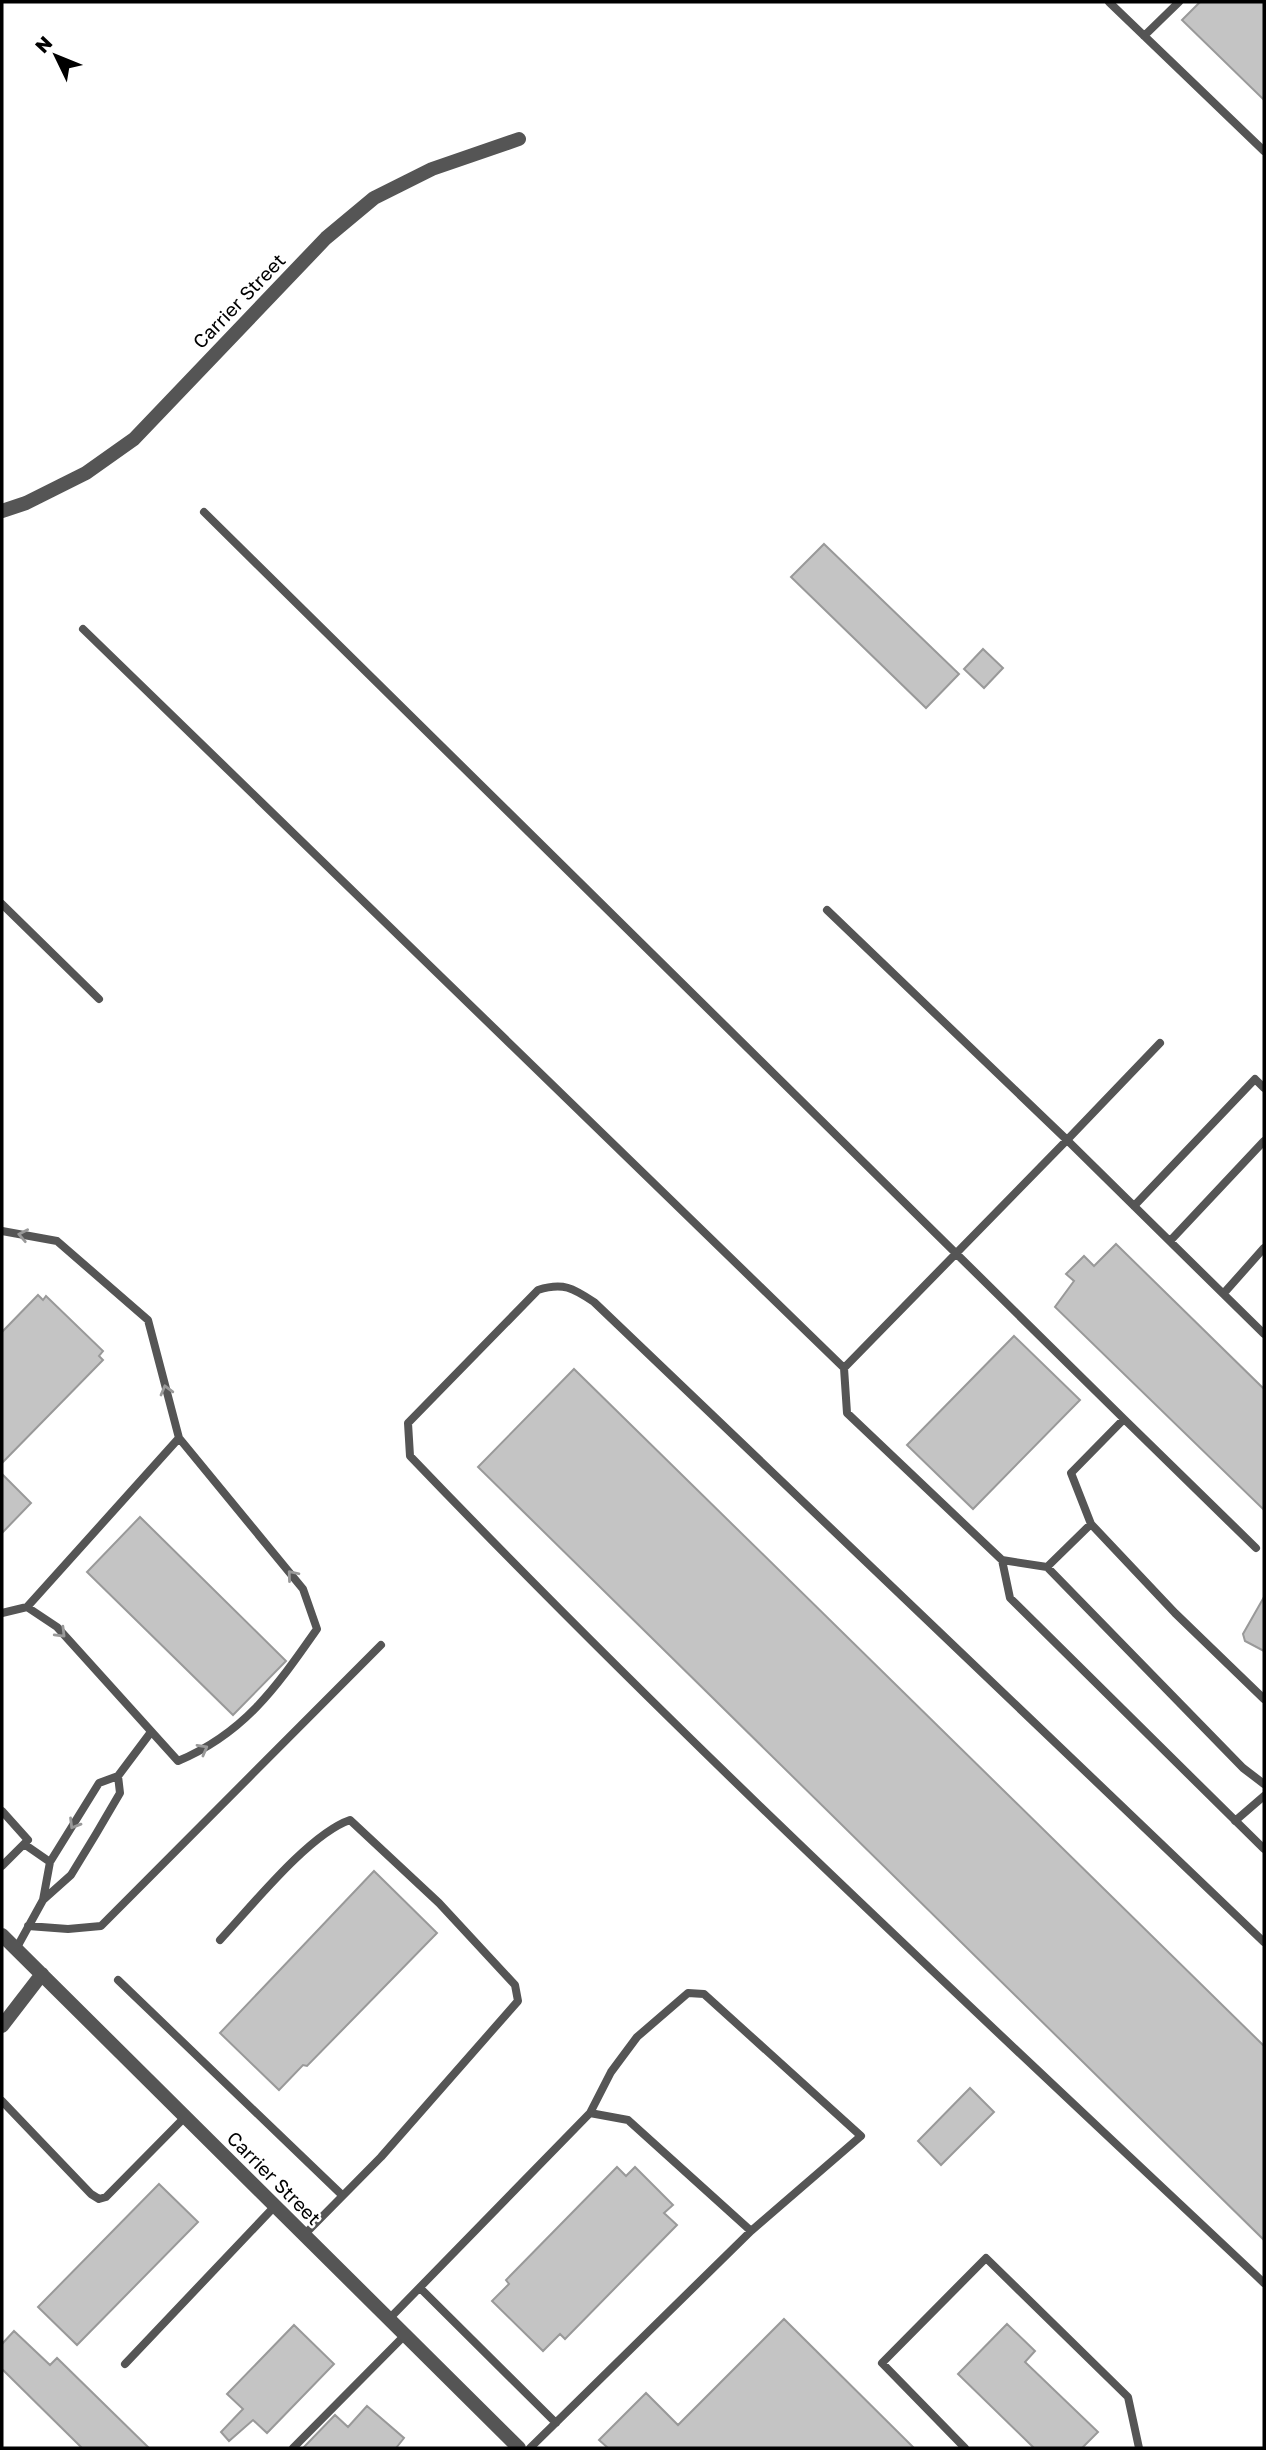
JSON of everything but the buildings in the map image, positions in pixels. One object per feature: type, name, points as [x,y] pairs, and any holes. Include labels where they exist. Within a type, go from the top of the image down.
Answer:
[{"type":"street","name":"Carrier Street","points":[[2,511],[26,503],[86,473],[134,439],[326,238],[374,198],[432,169],[519,139]]},
{"type":"street","name":"Carrier Street","points":[[2,1935],[519,2448]]},
{"type":"street","points":[[2,2026],[41,1974]]},
{"type":"lane","points":[[1109,2],[1264,151]]},
{"type":"lane","points":[[1144,36],[1179,2]]},
{"type":"lane","points":[[204,512],[1256,1548]]},
{"type":"lane","points":[[83,629],[844,1368],[847,1413],[1002,1560],[1010,1598],[1264,1849]]},
{"type":"lane","points":[[2,904],[99,999]]},
{"type":"lane","points":[[827,910],[1264,1334]]},
{"type":"lane","points":[[844,1368],[1160,1043]]},
{"type":"lane","points":[[1134,1206],[1255,1079],[1264,1088]]},
{"type":"lane","points":[[1170,1241],[1264,1142]]},
{"type":"lane","points":[[2,1231],[57,1241],[148,1320],[179,1438],[303,1589],[317,1629],[270,1696],[208,1749],[178,1761],[57,1627],[27,1608]]},
{"type":"lane","points":[[1224,1293],[1264,1248]]},
{"type":"lane","points":[[1264,1941],[594,1302],[577,1290],[555,1284],[538,1290],[408,1423],[410,1456],[554,1606],[762,1812],[1264,2283]]},
{"type":"lane","points":[[1124,1419],[1071,1473],[1091,1524],[1175,1613],[1264,1699]]},
{"type":"lane","points":[[2,1613],[27,1608],[179,1438]]},
{"type":"lane","points":[[1047,1567],[1091,1524]]},
{"type":"lane","points":[[1002,1560],[1047,1567],[1243,1768],[1264,1784]]},
{"type":"lane","points":[[28,1926],[100,1926],[381,1645]]},
{"type":"lane","points":[[43,1900],[50,1862],[99,1783],[118,1776],[150,1732]]},
{"type":"lane","points":[[16,1949],[43,1900],[71,1875],[121,1793],[118,1776]]},
{"type":"lane","points":[[1236,1821],[1264,1796]]},
{"type":"lane","points":[[2,1811],[27,1836],[24,1843],[2,1866]]},
{"type":"lane","points":[[220,1940],[312,1845],[336,1825],[350,1821],[439,1903],[515,1985],[518,2001],[381,2157],[304,2235]]},
{"type":"lane","points":[[24,1843],[36,1855],[50,1862]]},
{"type":"lane","points":[[118,1980],[342,2195]]},
{"type":"lane","points":[[389,2319],[590,2113],[611,2072],[637,2037],[688,1993],[704,1994],[861,2136],[751,2231],[530,2448]]},
{"type":"lane","points":[[2,2101],[91,2194],[99,2199],[106,2197],[185,2117]]},
{"type":"lane","points":[[590,2113],[628,2120],[751,2231]]},
{"type":"lane","points":[[125,2364],[275,2206]]},
{"type":"lane","points":[[965,2448],[882,2363],[986,2258],[1128,2397],[1139,2448]]},
{"type":"lane","points":[[420,2288],[556,2423]]},
{"type":"lane","points":[[293,2448],[404,2334]]}]
